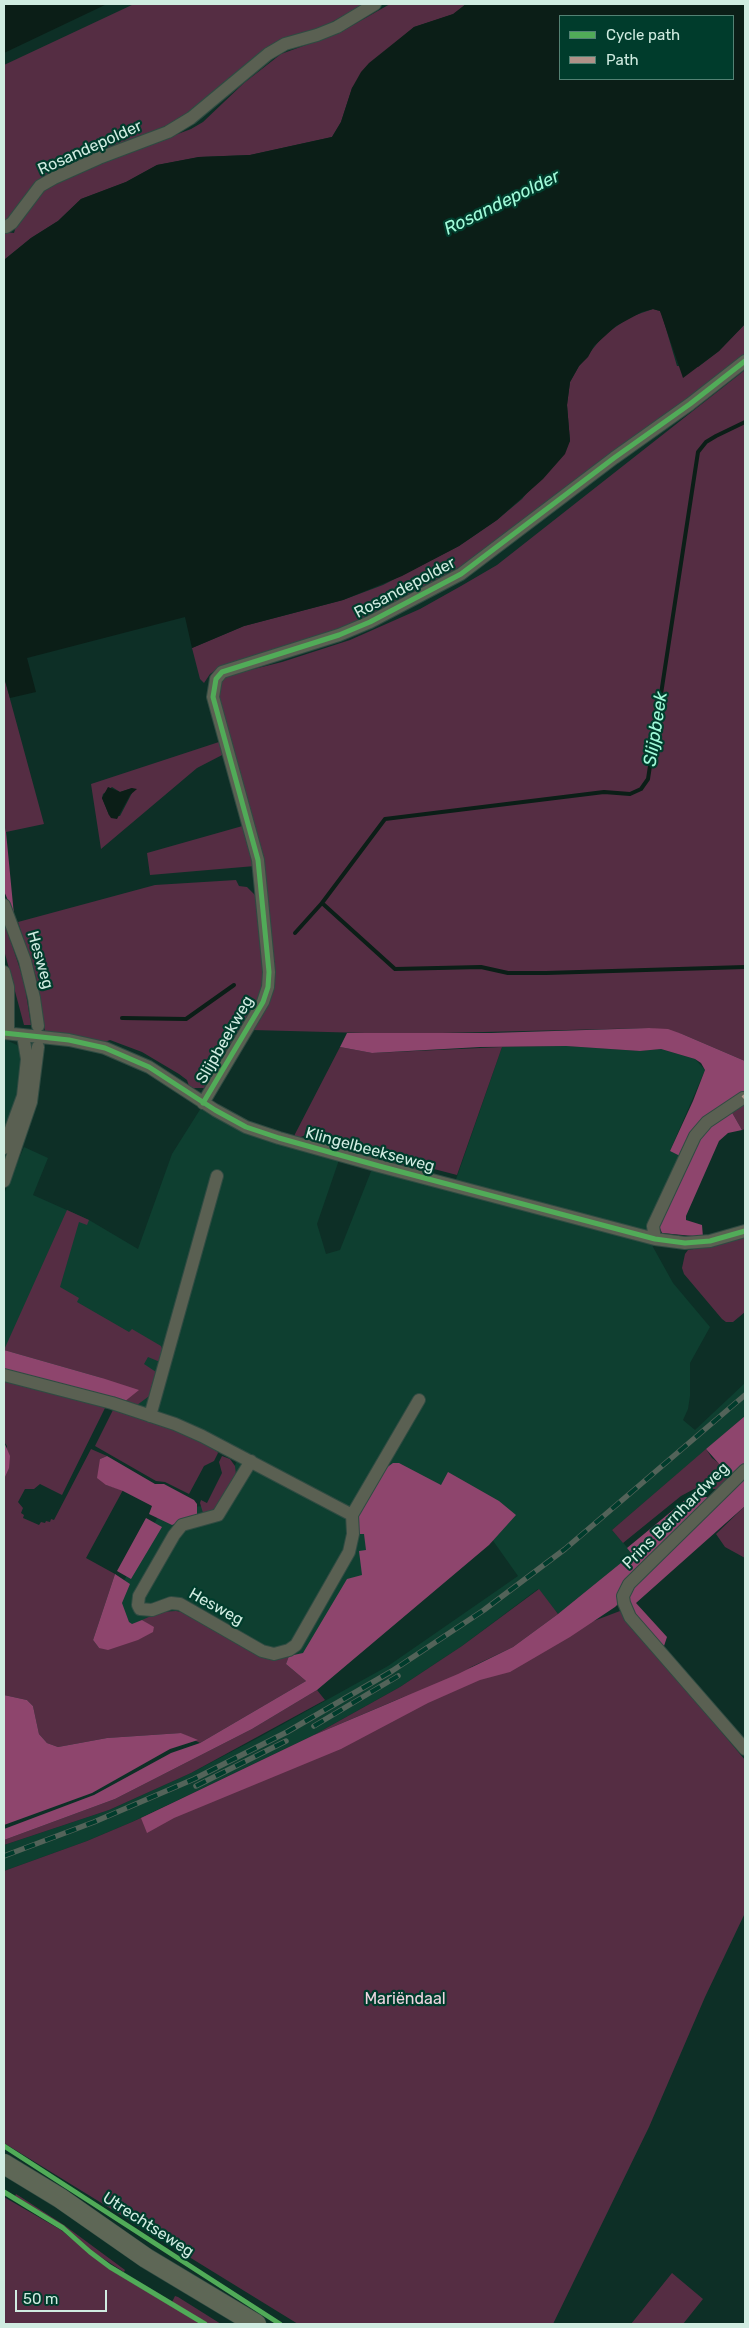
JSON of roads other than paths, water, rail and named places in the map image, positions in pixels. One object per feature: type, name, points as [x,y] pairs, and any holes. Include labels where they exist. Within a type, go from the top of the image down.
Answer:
[{"type":"main road","name":"Utrechtseweg","points":[[5,2172],[241,2324]]},
{"type":"main road","name":"Utrechtseweg","points":[[5,2172],[60,2198],[146,2258],[256,2324]]},
{"type":"street","name":"Rosandepolder","points":[[6,227],[12,223],[32,194],[47,182],[99,158],[168,132],[191,118],[268,54],[285,44],[337,27],[375,4]]},
{"type":"street","name":"Rosandepolder","points":[[259,870],[258,860],[213,697],[213,686],[222,672],[338,635],[388,613],[461,574],[614,458],[684,409],[745,361]]},
{"type":"street","name":"Slijpbeekweg","points":[[203,1103],[263,1002],[268,987],[269,972],[259,870]]},
{"type":"street","name":"Hesweg","points":[[4,905],[25,961],[34,998],[38,1026]]},
{"type":"street","points":[[4,972],[8,987],[6,1033]]},
{"type":"street","name":"Klingelbeekseweg","points":[[6,1033],[89,1044],[122,1054],[165,1076],[203,1103],[246,1126],[279,1138],[655,1239],[685,1243],[710,1241],[745,1231]]},
{"type":"street","points":[[4,1148],[17,1116],[25,1083],[27,1059],[23,1035]]},
{"type":"street","points":[[4,1181],[32,1102],[38,1047]]},
{"type":"street","points":[[655,1239],[653,1226],[695,1136],[706,1122],[743,1098]]},
{"type":"street","points":[[150,1416],[217,1176]]},
{"type":"street","points":[[4,1376],[112,1403],[202,1436],[352,1515],[419,1400]]},
{"type":"street","name":"Hesweg","points":[[251,1461],[218,1515],[182,1525],[174,1535],[139,1596],[138,1603],[140,1609],[152,1610],[171,1603],[180,1604],[262,1651],[274,1654],[289,1650],[296,1645],[349,1552],[354,1534],[352,1515]]},
{"type":"street","name":"Prins Bernhardweg","points":[[745,1470],[629,1584],[623,1596],[630,1617],[745,1749]]},
{"type":"water","points":[[4,4],[107,4],[4,53]]},
{"type":"water","name":"Rosandepolder","points":[[466,4],[745,4],[745,324],[719,351],[683,378],[660,311],[653,309],[642,312],[616,326],[594,346],[570,382],[567,405],[570,441],[565,454],[543,479],[497,520],[459,546],[402,576],[343,600],[244,626],[192,648],[185,617],[27,658],[36,692],[10,698],[4,677],[4,260],[31,238],[58,221],[81,199],[126,182],[157,165],[199,157],[250,155],[332,137],[341,122],[352,88],[361,72],[369,63],[414,27],[453,14]]},
{"type":"water","points":[[108,787],[120,792],[132,788],[137,789],[130,795],[117,819],[111,818],[102,798]]},
{"type":"waterway","name":"Slijpbeek","points":[[322,903],[385,819],[604,792],[630,794],[641,789],[648,779],[698,452],[706,442],[745,422]]},
{"type":"waterway","name":"Slijpbeek","points":[[295,933],[322,903],[395,969],[481,967],[508,973],[546,973],[745,967]]},
{"type":"waterway","name":"Slijpbeek","points":[[122,1018],[186,1019],[234,985]]},
{"type":"railway","points":[[4,1856],[94,1822],[194,1779],[287,1732],[392,1671],[484,1610],[565,1549],[745,1395]]},
{"type":"railway","points":[[314,1726],[398,1676]]},
{"type":"railway","points":[[196,1786],[286,1741]]},
{"type":"park label","name":"Mariëndaal","points":[[405,1999]]}]
